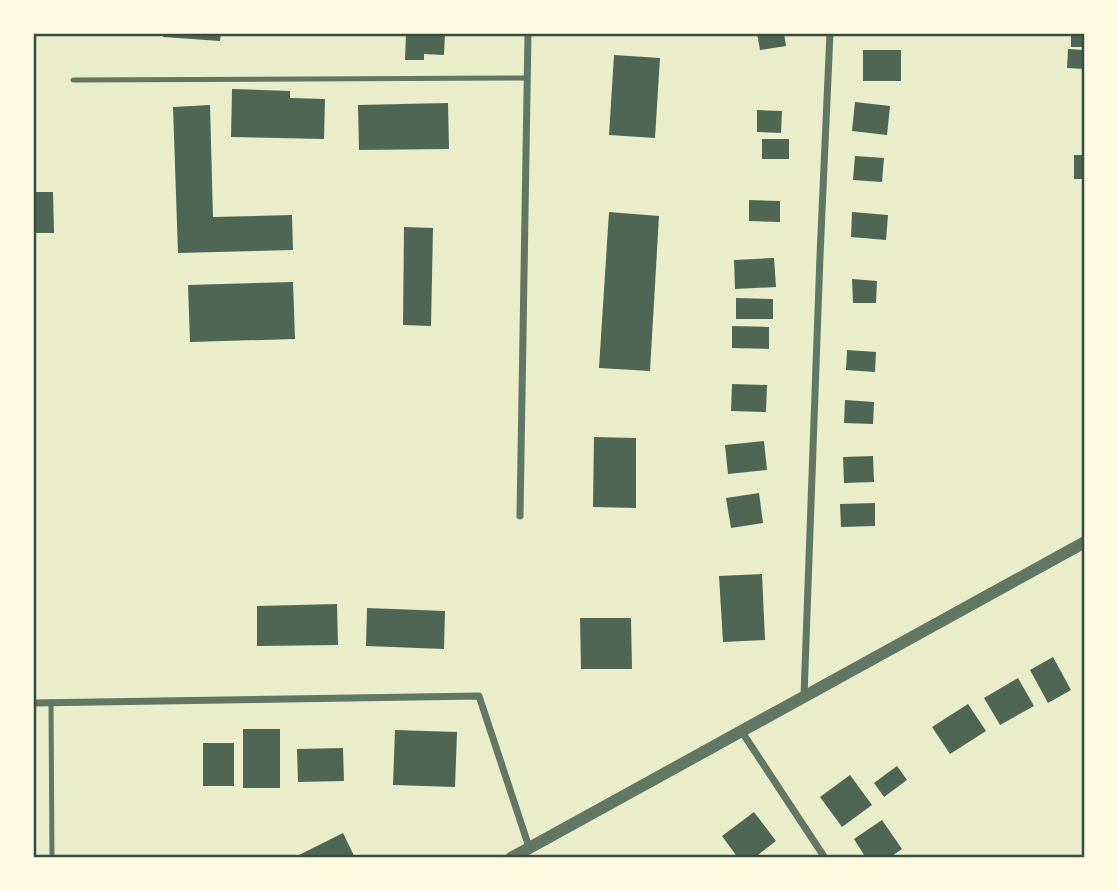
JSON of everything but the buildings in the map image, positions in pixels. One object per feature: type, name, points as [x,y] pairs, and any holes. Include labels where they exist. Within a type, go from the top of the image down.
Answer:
[{"type":"street","points":[[520,516],[527,33]]},
{"type":"street","points":[[804,696],[830,33]]},
{"type":"street","points":[[511,858],[1085,542]]},
{"type":"street","points":[[33,703],[479,696],[529,847]]},
{"type":"street","points":[[742,732],[825,858]]},
{"type":"lane","points":[[74,80],[526,78]]},
{"type":"lane","points":[[51,702],[52,858]]}]
